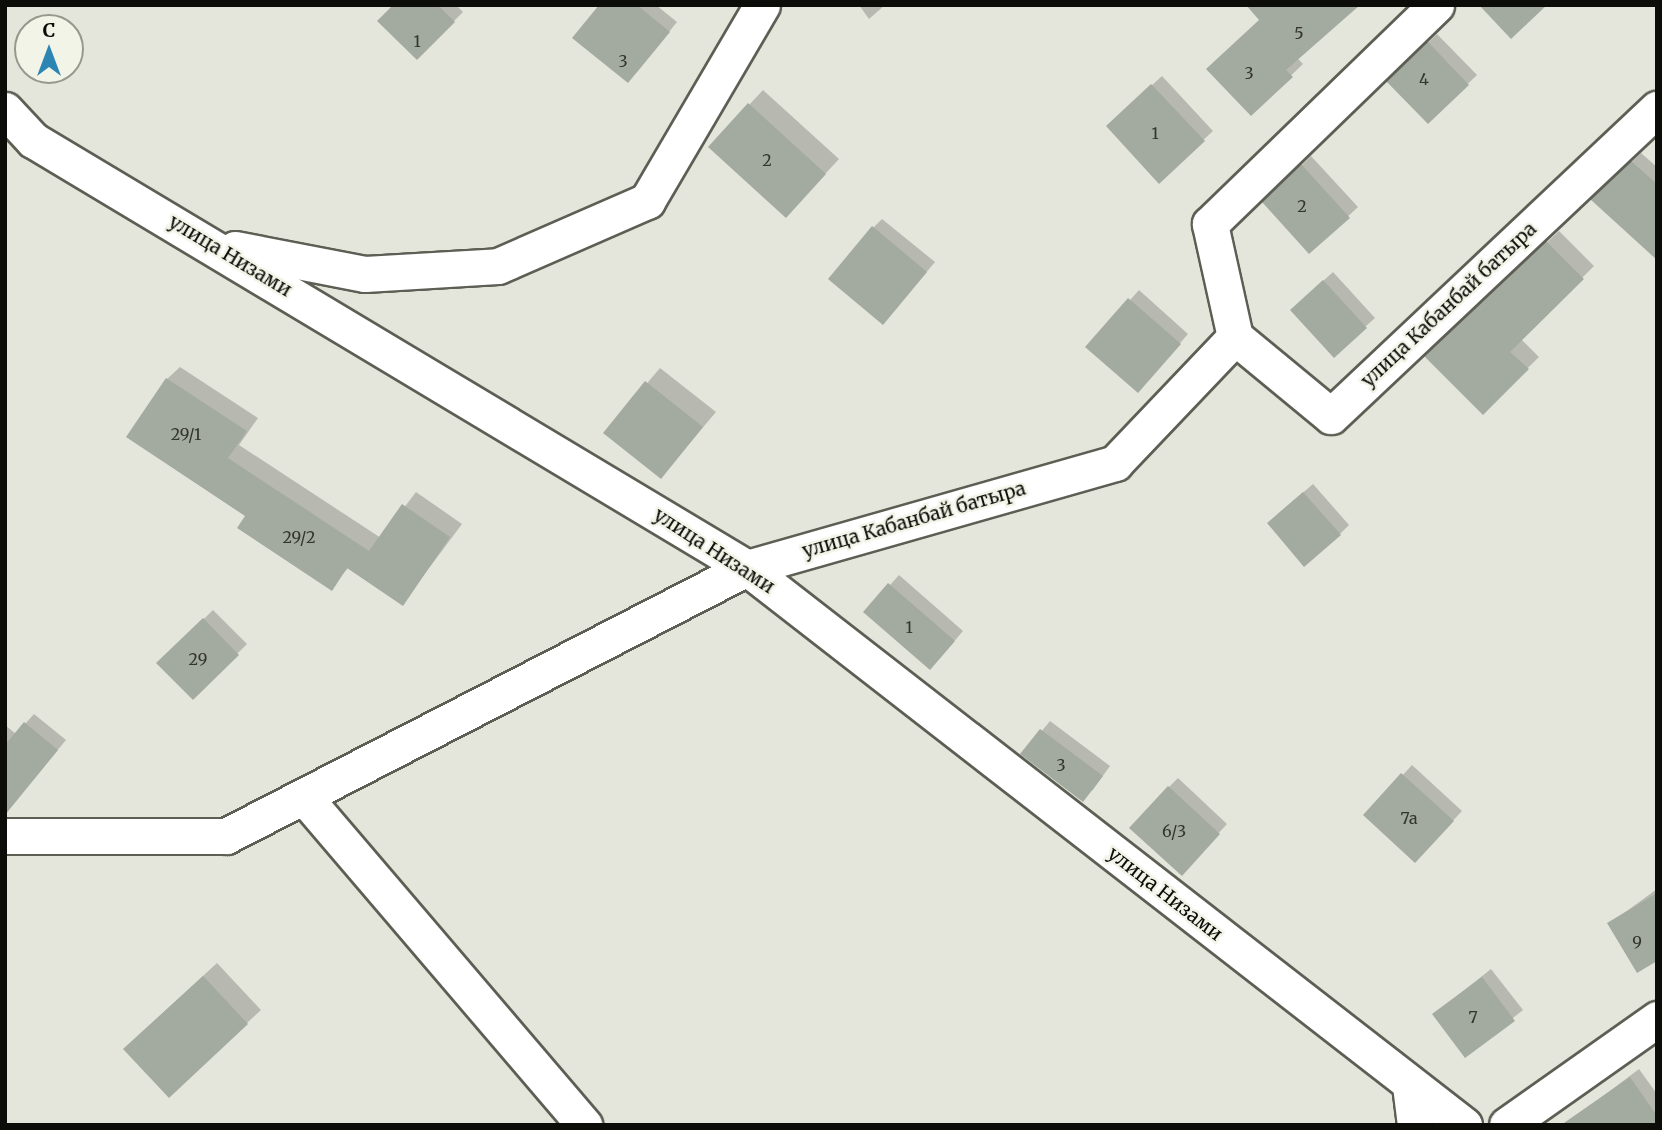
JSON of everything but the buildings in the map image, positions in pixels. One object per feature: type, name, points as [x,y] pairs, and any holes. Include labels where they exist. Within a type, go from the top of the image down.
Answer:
[{"type":"street","points":[[214,245],[365,274],[498,266],[647,201],[762,5]]},
{"type":"street","points":[[1235,337],[1210,224],[1436,5]]},
{"type":"street","name":"улица Кабанбай батыра","points":[[5,836],[226,836],[305,798],[747,568],[1115,463],[1235,337],[1331,416],[1657,109]]},
{"type":"street","name":"улица Низами","points":[[5,110],[33,140],[214,245],[747,568],[1464,1125]]},
{"type":"street","points":[[305,798],[584,1125]]},
{"type":"street","points":[[1507,1125],[1657,1019]]},
{"type":"street","points":[[1410,1085],[1415,1125]]}]
